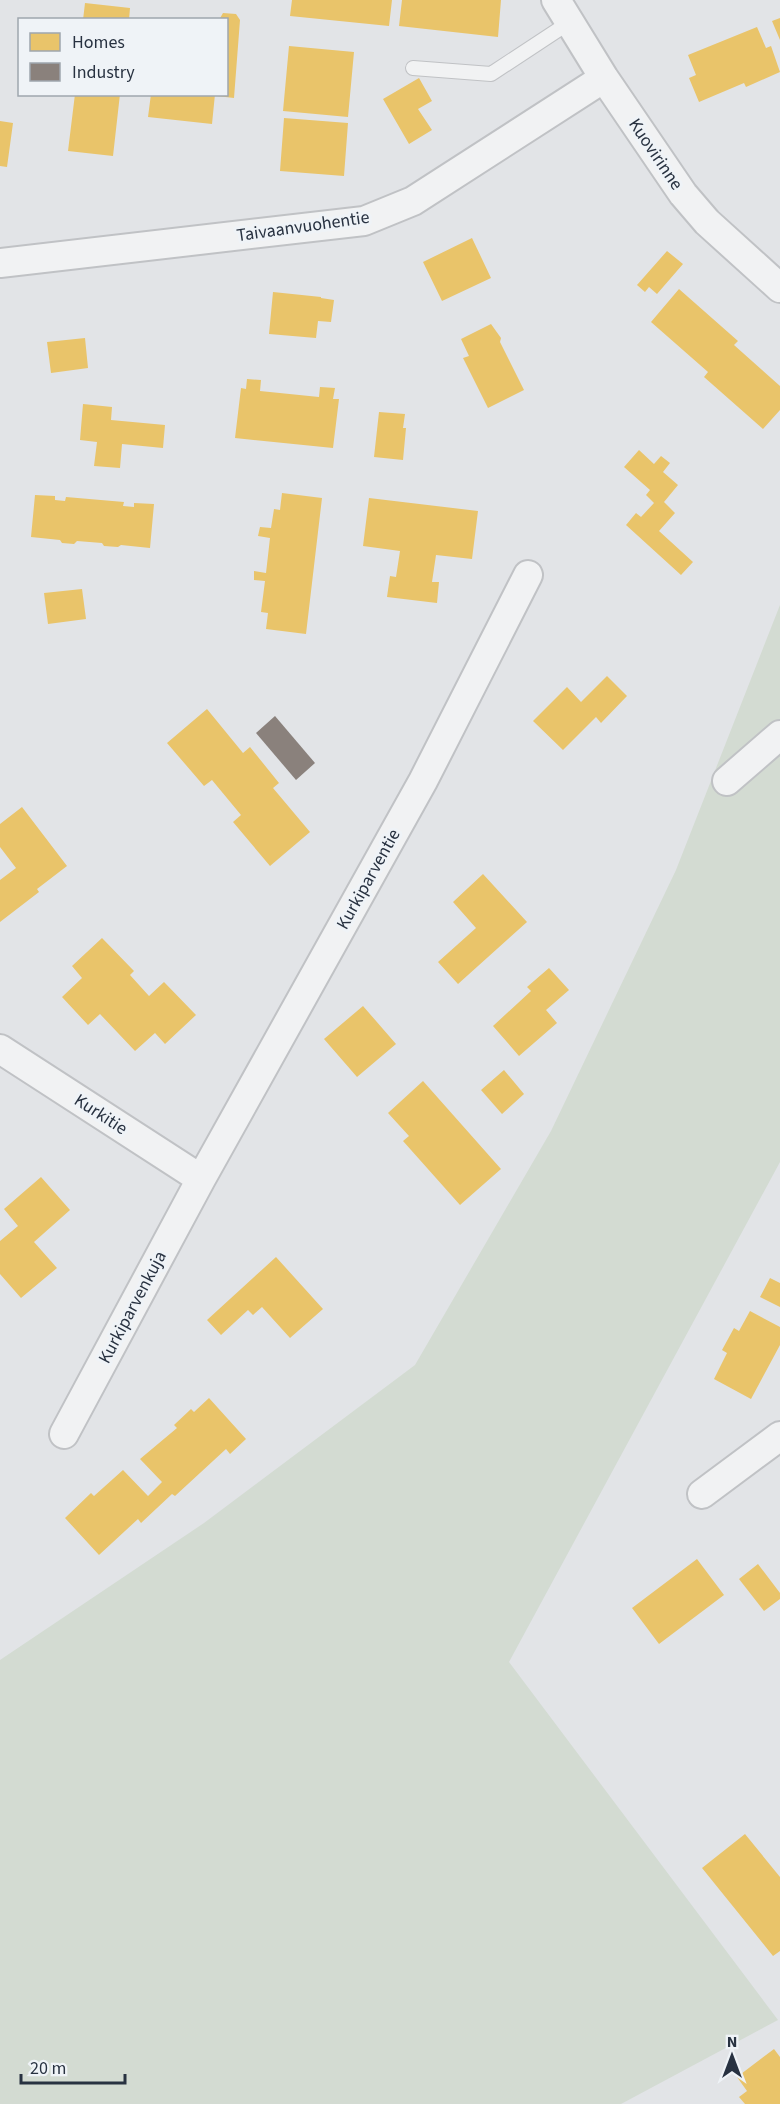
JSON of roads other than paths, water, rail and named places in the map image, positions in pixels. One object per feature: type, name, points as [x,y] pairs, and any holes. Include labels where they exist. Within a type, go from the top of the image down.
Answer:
[{"type":"street","name":"Kuovirinne","points":[[563,11],[604,78],[683,194],[707,222],[780,288]]},
{"type":"street","name":"Taivaanvuohentie","points":[[0,263],[364,221],[413,201],[604,78]]},
{"type":"street","name":"Kurkiparventie","points":[[201,1179],[423,781],[528,575]]},
{"type":"street","points":[[727,781],[780,735]]},
{"type":"street","name":"Kurkitie","points":[[0,1049],[201,1179]]},
{"type":"street","name":"Kurkiparvenkuja","points":[[63,1434],[201,1179]]},
{"type":"street","points":[[702,1494],[780,1436]]},
{"type":"lane","points":[[413,68],[491,74],[563,11]]}]
